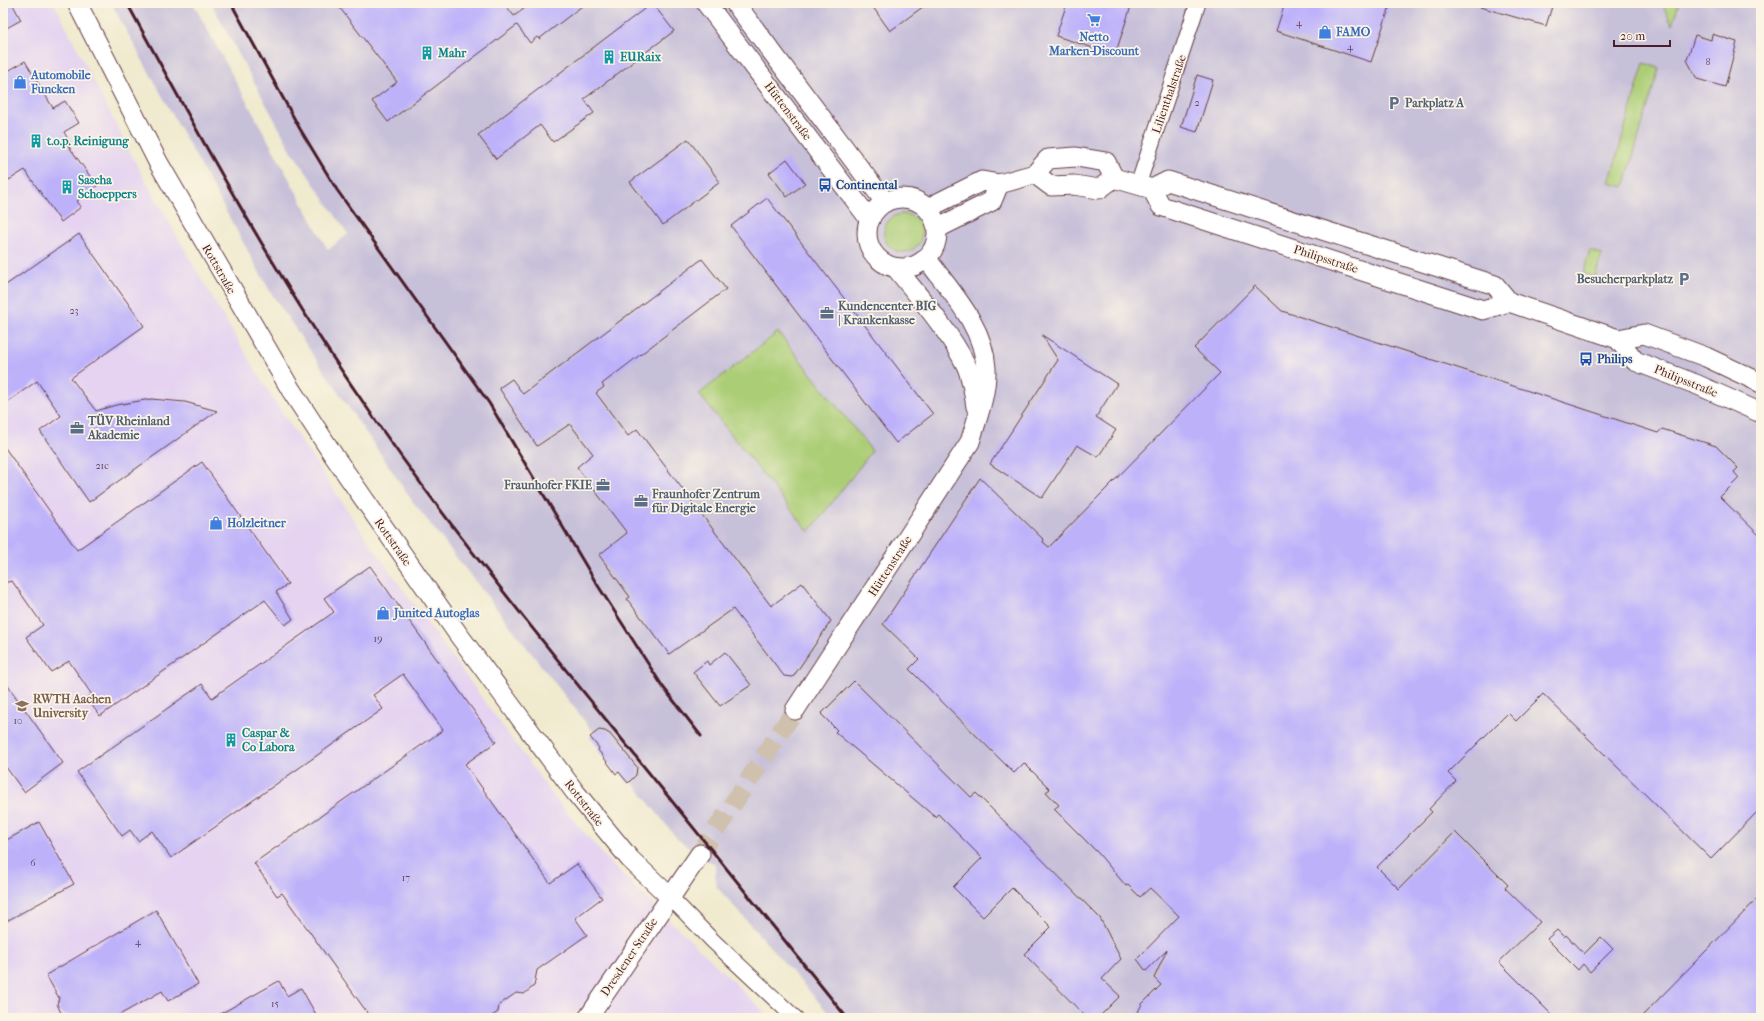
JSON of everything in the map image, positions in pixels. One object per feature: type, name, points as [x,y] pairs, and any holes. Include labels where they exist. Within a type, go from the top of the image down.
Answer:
[{"type":"street","name":"Rottstraße","points":[[77,3],[158,162],[287,384],[334,456],[454,628],[575,792],[630,859],[713,941],[795,1018]]},
{"type":"street","name":"Hüttenstraße","points":[[706,3],[870,220]]},
{"type":"street","name":"Hüttenstraße","points":[[735,3],[886,202]]},
{"type":"street","name":"Lilienthalstraße","points":[[1145,187],[1198,3]]},
{"type":"street","points":[[928,208],[982,181],[999,184],[1035,174],[1048,160],[1076,157],[1106,162],[1114,178],[1145,187],[1168,181],[1495,285],[1509,302],[1618,339],[1644,334],[1706,357],[1761,383]]},
{"type":"street","points":[[1035,174],[1051,186],[1074,185],[1099,189],[1114,178]]},
{"type":"street","points":[[938,228],[992,200],[999,184]]},
{"type":"street","name":"Philipsstraße","points":[[1145,187],[1161,206],[1483,310],[1509,302]]},
{"type":"street","points":[[896,198],[908,198],[919,201],[928,208],[934,217],[938,228],[934,250],[927,259],[918,265],[907,268],[896,268],[885,264],[876,256],[870,246],[867,237],[870,220],[879,206],[886,202],[896,198]]},
{"type":"street","name":"Hüttenstraße","points":[[796,710],[970,442],[977,419],[984,394],[986,368],[982,345],[959,303],[927,259]]},
{"type":"street","name":"Hüttenstraße","points":[[896,268],[954,344],[966,366],[974,388],[977,419]]},
{"type":"street","name":"Philipsstraße","points":[[1618,339],[1635,361],[1698,385],[1761,413]]},
{"type":"street","points":[[670,897],[700,854]]},
{"type":"street","name":"Dresdener Straße","points":[[588,1018],[670,897]]},
{"type":"shaded area","points":[[3,3],[54,3],[136,164],[217,306],[273,399],[370,544],[557,801],[614,867],[771,1018],[3,1018]]},
{"type":"shaded area","points":[[111,3],[193,3],[328,250],[348,234],[291,150],[211,3],[1761,3],[1761,1018],[833,1018],[716,886],[715,865],[678,840],[413,502],[271,293]]},
{"type":"green space","points":[[1662,3],[1679,3],[1672,25]]},
{"type":"green space","points":[[1644,63],[1659,68],[1624,187],[1609,183]]},
{"type":"green space","points":[[899,214],[907,214],[919,223],[922,233],[919,243],[913,249],[907,252],[899,252],[887,243],[884,237],[884,229],[893,217]]},
{"type":"green space","points":[[1590,250],[1602,254],[1595,277],[1583,273]]},
{"type":"green space","points":[[778,332],[872,451],[809,532],[699,394]]},
{"type":"building","points":[[3,3],[12,3],[21,20],[3,30]]},
{"type":"building","name":"Mahr","points":[[336,3],[504,3],[514,16],[532,3],[586,3],[539,39],[537,37],[530,43],[517,25],[388,122],[372,101],[397,82]]},
{"type":"building","name":"EURaix","points":[[652,3],[674,31],[584,99],[594,113],[553,142],[540,125],[496,159],[478,135]]},
{"type":"building","points":[[870,3],[928,3],[890,31]]},
{"type":"building","name":"Netto Marken-Discount","points":[[1067,3],[1132,3],[1115,55],[1056,36]]},
{"type":"building","points":[[1285,3],[1391,3],[1371,62],[1276,31]]},
{"type":"building","points":[[1481,3],[1553,3],[1546,26],[1480,7]]},
{"type":"building","points":[[1712,34],[1737,42],[1725,87],[1697,79],[1687,60],[1695,35],[1711,40]]},
{"type":"building","points":[[25,61],[53,108],[65,101],[79,123],[64,132],[70,143],[67,144],[97,186],[77,201],[81,207],[61,222],[25,170],[9,180],[3,171],[3,74]]},
{"type":"building","points":[[1197,75],[1213,80],[1197,132],[1181,127]]},
{"type":"building","points":[[688,139],[720,182],[663,225],[630,182]]},
{"type":"building","points":[[787,159],[805,183],[787,197],[769,173]]},
{"type":"building","name":"Kundencenter BIG | Krankenkasse","points":[[767,198],[933,414],[896,443],[731,226]]},
{"type":"building","points":[[79,234],[144,326],[71,378],[96,411],[116,405],[151,399],[185,402],[217,411],[89,502],[40,431],[61,416],[37,381],[3,405],[3,287]]},
{"type":"building","points":[[702,259],[726,289],[602,384],[604,387],[596,393],[628,436],[637,429],[771,606],[802,583],[831,621],[793,677],[784,676],[733,609],[669,654],[627,599],[630,597],[599,555],[627,533],[577,467],[593,454],[570,424],[537,446],[499,388],[512,379],[523,394]]},
{"type":"building","points":[[1255,286],[1282,311],[1658,433],[1662,429],[1716,446],[1738,468],[1734,472],[1739,478],[1720,497],[1761,537],[1761,808],[1711,859],[1543,694],[1516,721],[1508,713],[1448,773],[1456,781],[1429,809],[1432,812],[1377,867],[1399,889],[1455,832],[1508,885],[1505,888],[1540,922],[1499,962],[1555,1018],[1135,1018],[1142,1004],[1161,985],[1154,978],[1167,950],[1146,971],[1137,959],[1179,916],[1150,888],[1140,897],[1128,885],[1126,886],[1098,853],[1054,809],[1059,805],[1046,792],[1050,789],[1024,763],[1014,773],[909,669],[919,659],[883,624],[980,478],[1044,540],[1043,542],[1049,547],[1220,373],[1194,348]]},
{"type":"building","points":[[1042,335],[1117,384],[1096,417],[1116,430],[1098,457],[1077,445],[1042,498],[990,464],[1058,360]]},
{"type":"building","points":[[3,445],[77,550],[202,462],[288,584],[276,592],[293,619],[285,625],[265,600],[100,716],[87,699],[92,695],[69,661],[51,672],[26,637],[43,625],[12,581],[3,583]]},
{"type":"building","points":[[370,566],[496,742],[465,764],[550,883],[577,864],[602,898],[575,918],[587,935],[537,970],[534,986],[524,994],[516,993],[499,1005],[498,1012],[489,1018],[371,1018],[282,893],[277,896],[254,863],[443,730],[403,674],[373,695],[383,709],[171,858],[152,831],[138,841],[130,830],[122,836],[77,772],[202,684],[212,698],[334,612],[324,598]]},
{"type":"building","points":[[725,652],[751,685],[720,706],[693,672],[707,661],[709,665]]},
{"type":"building","points":[[3,679],[63,763],[24,792],[3,763]]},
{"type":"building","points":[[854,681],[971,797],[976,793],[1100,918],[1121,959],[1102,979],[1120,996],[1098,1018],[1087,1018],[1024,954],[1051,927],[1012,888],[983,917],[953,887],[982,858],[938,814],[935,817],[835,732],[837,730],[821,714]]},
{"type":"building","points":[[599,730],[610,734],[637,767],[636,775],[628,783],[619,772],[616,774],[590,737]]},
{"type":"building","points":[[39,822],[74,884],[3,923],[3,842]]},
{"type":"building","points":[[1761,895],[1761,1018],[1640,1018]]},
{"type":"building","points":[[156,910],[198,984],[168,1001],[162,991],[114,1018],[70,1018],[68,1015],[61,1013],[57,1004],[59,998],[46,975]]},
{"type":"building","points":[[1557,930],[1564,937],[1566,935],[1584,954],[1601,937],[1613,949],[1590,972],[1583,964],[1578,970],[1547,939]]},
{"type":"building","points":[[279,981],[287,996],[301,988],[318,1018],[213,1018]]},
{"type":"tunnel","points":[[700,854],[795,710]]},
{"type":"railway","points":[[127,3],[211,156],[269,256],[299,305],[391,443],[510,600],[847,1018]]},
{"type":"railway","points":[[231,3],[300,129],[337,190],[489,403],[595,581],[663,687],[701,736]]},
{"type":"place","name":"Netto Marken-Discount","points":[[1094,20]]},
{"type":"place","name":"FAMO","points":[[1325,32]]},
{"type":"place","name":"Mahr","points":[[427,53]]},
{"type":"place","name":"EURaix","points":[[609,57]]},
{"type":"place","name":"Automobile Funcken","points":[[20,82]]},
{"type":"place","name":"Parkplatz A","points":[[1394,103]]},
{"type":"place","name":"t.o.p. Reinigung","points":[[36,141]]},
{"type":"place","name":"Continental","points":[[825,185]]},
{"type":"place","name":"Sascha Schoeppers","points":[[67,187]]},
{"type":"place","name":"Besucherparkplatz","points":[[1684,279]]},
{"type":"place","name":"Kundencenter BIG | Krankenkasse","points":[[827,313]]},
{"type":"place","name":"Philips","points":[[1586,359]]},
{"type":"place","name":"TÜV Rheinland Akademie","points":[[77,428]]},
{"type":"place","name":"Fraunhofer FKIE","points":[[603,485]]},
{"type":"place","name":"Fraunhofer Zentrum für Digitale Energie","points":[[641,501]]},
{"type":"place","name":"Holzleitner","points":[[216,523]]},
{"type":"place","name":"Junited Autoglas","points":[[383,613]]},
{"type":"place","name":"RWTH Aachen University","points":[[22,706]]},
{"type":"place","name":"Caspar & Co Labora","points":[[231,740]]}]
